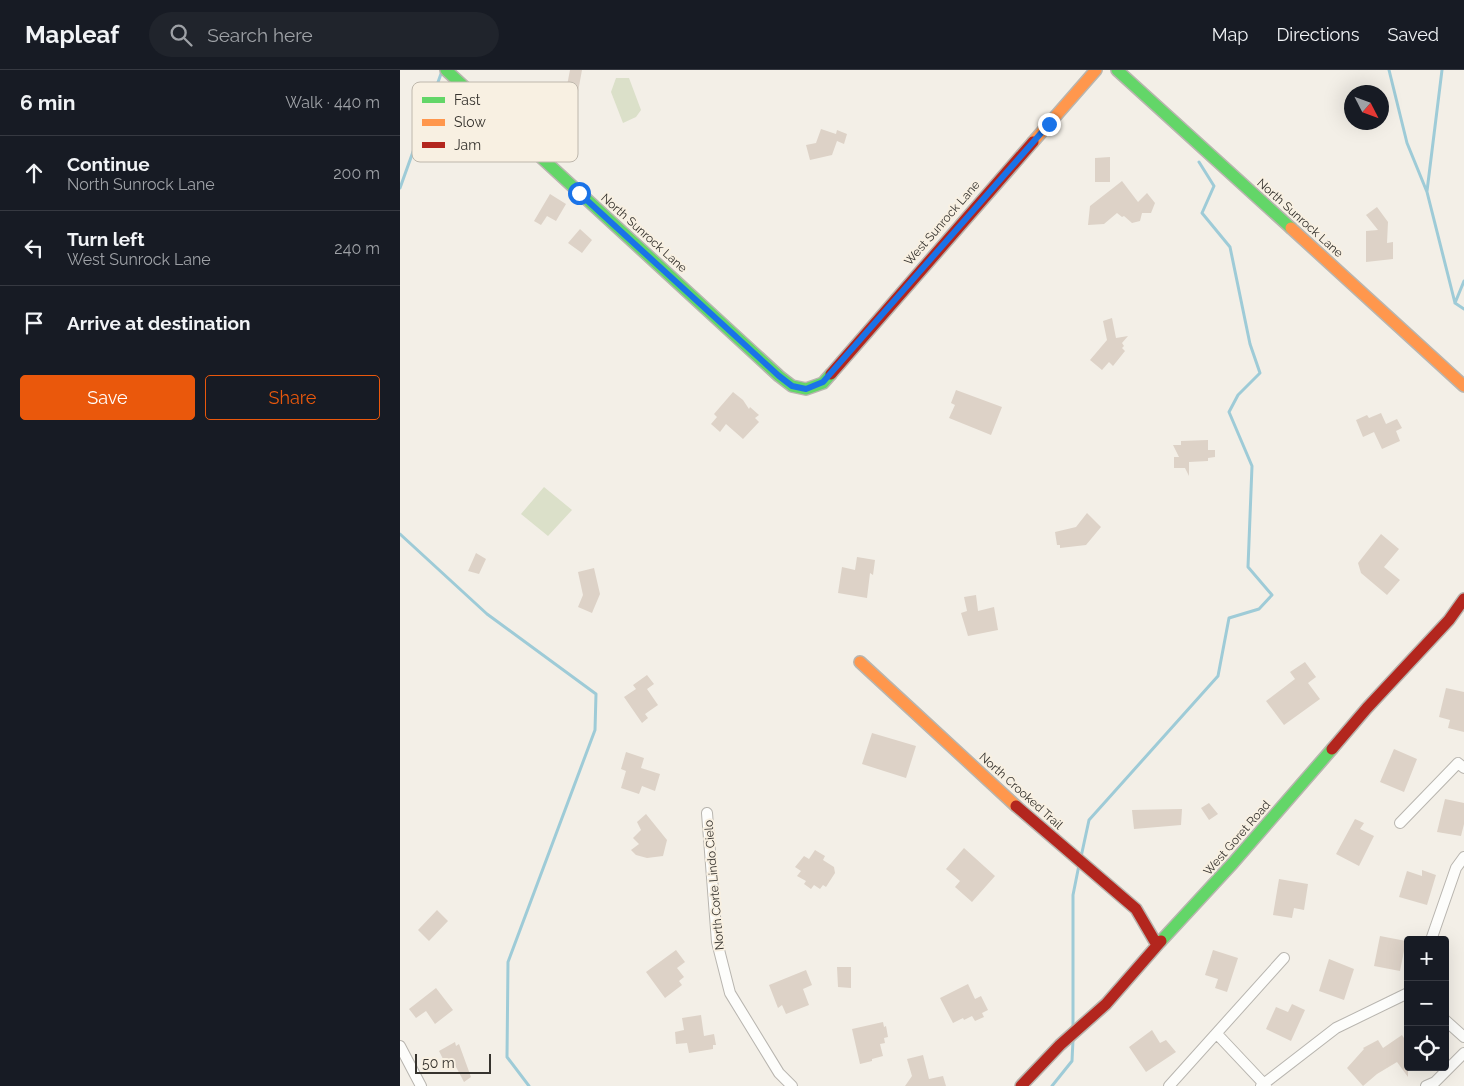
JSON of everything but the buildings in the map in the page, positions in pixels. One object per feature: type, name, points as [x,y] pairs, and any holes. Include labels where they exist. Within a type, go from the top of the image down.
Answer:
[{"type":"street","name":"North Sunrock Lane","points":[[446,70],[459,82]]},
{"type":"street","name":"West Sunrock Lane","points":[[806,389],[823,382],[839,365],[1096,70]]},
{"type":"street","name":"North Sunrock Lane","points":[[1117,70],[1464,386]]},
{"type":"street","name":"North Sunrock Lane","points":[[546,162],[779,376],[792,386],[806,389]]},
{"type":"street","name":"West Goret Road","points":[[1021,1086],[1060,1045],[1106,1004],[1157,945],[1233,864],[1367,708],[1449,620],[1464,599]]},
{"type":"street","name":"North Crooked Trail","points":[[860,662],[1004,796],[1136,909],[1157,945]]},
{"type":"street","points":[[1400,823],[1462,762]]},
{"type":"street","name":"North Corte Lindo Cielo","points":[[707,813],[717,942],[730,993],[779,1073],[792,1086]]},
{"type":"street","points":[[1432,936],[1456,868],[1464,857]]},
{"type":"street","points":[[1170,1086],[1284,958]]},
{"type":"street","points":[[1218,1034],[1264,1085],[1336,1028],[1404,995]]},
{"type":"street","points":[[1449,1024],[1464,1037]]},
{"type":"street","points":[[400,1046],[421,1086]]},
{"type":"street","points":[[1426,1086],[1435,1082],[1464,1053]]},
{"type":"green space","points":[[616,78],[629,78],[641,110],[636,117],[623,123],[611,92]]},
{"type":"green space","points":[[544,487],[572,510],[548,536],[521,514]]},
{"type":"waterway","points":[[1389,70],[1407,143],[1427,192],[1455,303],[1464,309]]},
{"type":"waterway","points":[[1427,191],[1442,70]]},
{"type":"waterway","points":[[438,82],[442,71]]},
{"type":"waterway","points":[[400,188],[412,155]]},
{"type":"waterway","points":[[1081,857],[1089,820],[1218,676],[1229,618],[1259,609],[1272,595],[1248,567],[1252,466],[1229,412],[1238,395],[1260,373],[1250,344],[1230,247],[1202,213],[1214,186],[1199,162]]},
{"type":"waterway","points":[[1455,303],[1464,281]]},
{"type":"waterway","points":[[400,534],[487,614],[596,694],[595,730],[508,962],[507,1057],[529,1086]]},
{"type":"waterway","points":[[1073,1026],[1073,895],[1079,865]]},
{"type":"waterway","points":[[1052,1086],[1072,1061],[1073,1040]]},
{"type":"traffic: fast","points":[[446,70],[459,82]]},
{"type":"traffic: fast","points":[[1117,70],[1291,228]]},
{"type":"traffic: fast","points":[[546,162],[792,386],[806,389],[823,383],[831,374]]},
{"type":"traffic: fast","points":[[1161,941],[1233,863],[1332,749]]},
{"type":"traffic: slow","points":[[1033,142],[1096,70]]},
{"type":"traffic: slow","points":[[1291,228],[1464,386]]},
{"type":"traffic: slow","points":[[860,662],[1016,806]]},
{"type":"traffic: jam","points":[[831,374],[1033,142]]},
{"type":"traffic: jam","points":[[1332,749],[1367,708],[1449,620],[1464,599]]},
{"type":"traffic: jam","points":[[1016,806],[1136,909],[1157,945]]},
{"type":"traffic: jam","points":[[1021,1086],[1060,1045],[1106,1004],[1161,941]]},
{"type":"route","points":[[579,193],[779,376],[792,386],[806,389],[823,382],[839,365],[1049,124]]}]
